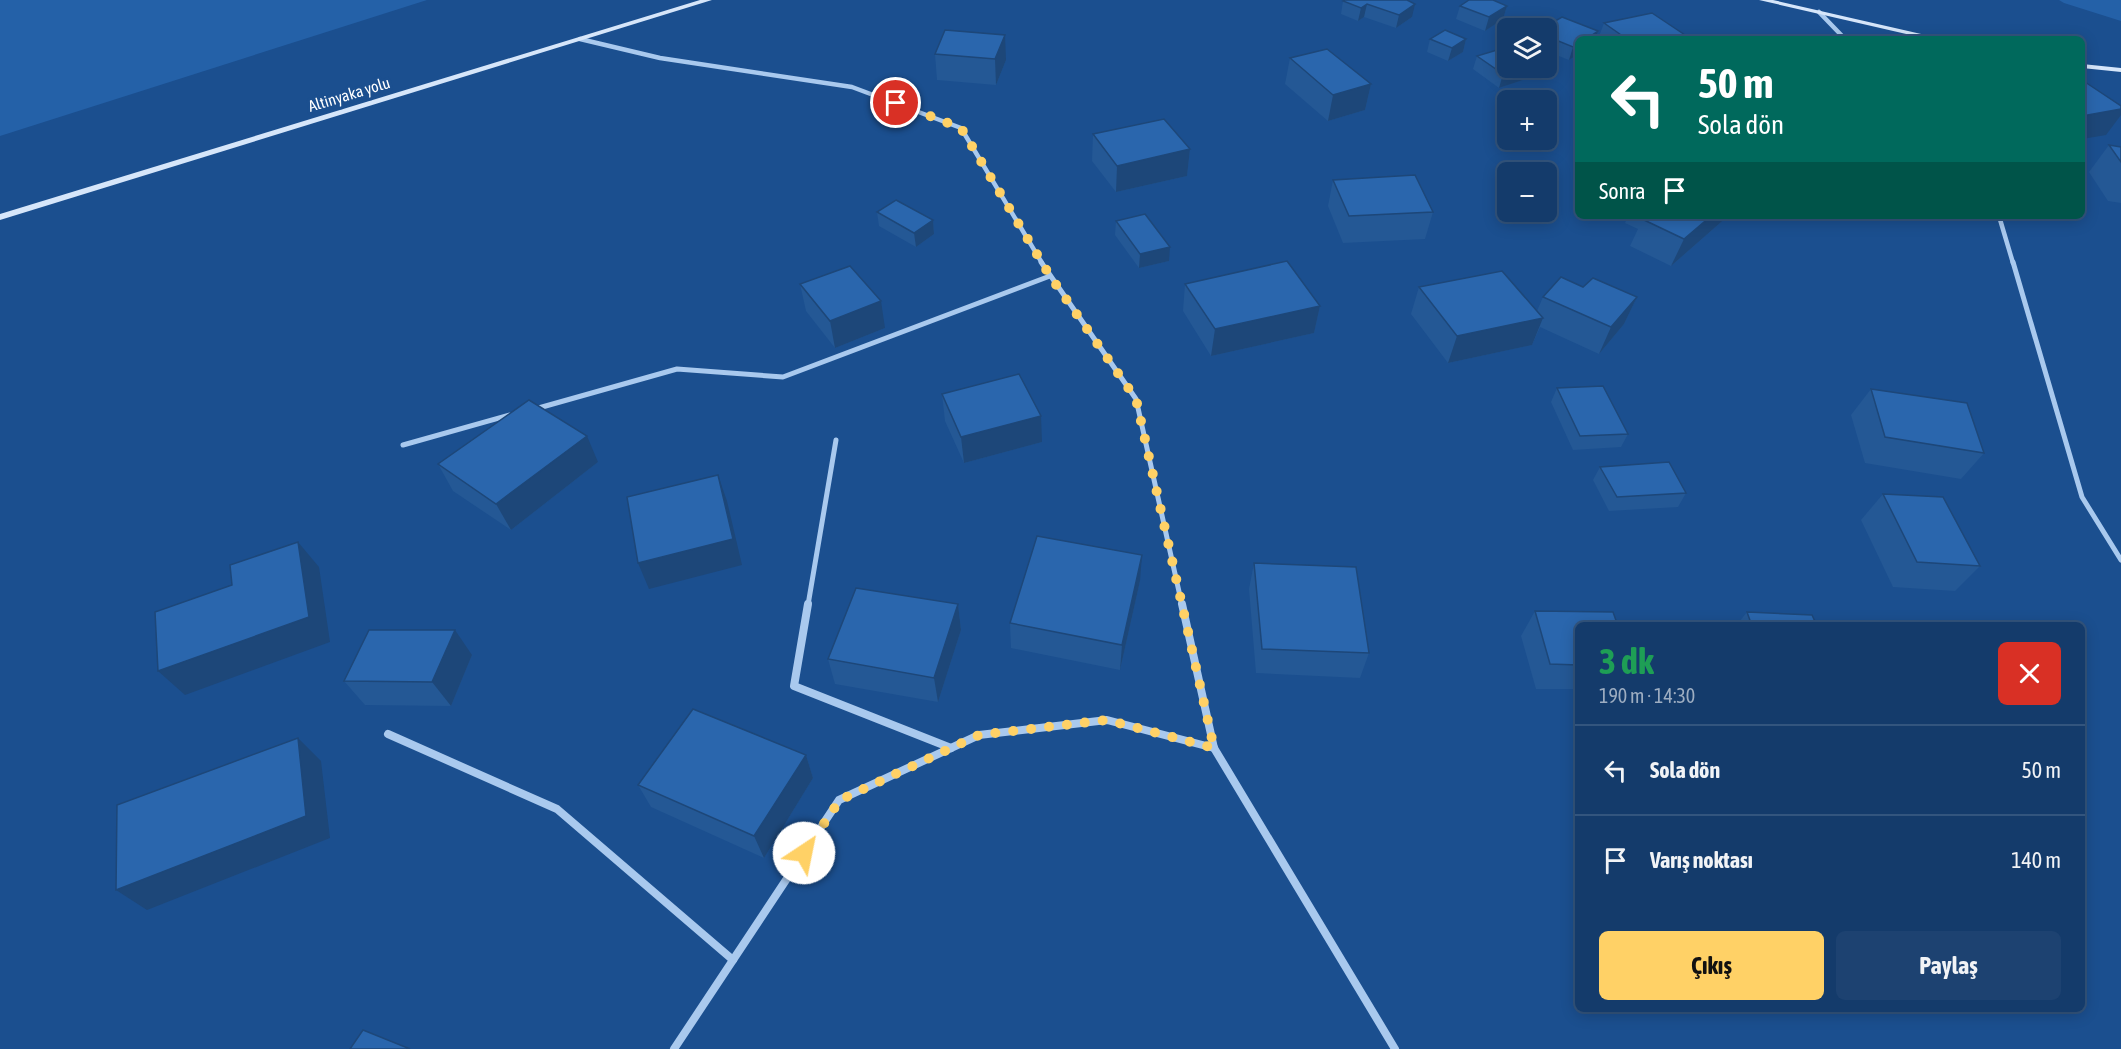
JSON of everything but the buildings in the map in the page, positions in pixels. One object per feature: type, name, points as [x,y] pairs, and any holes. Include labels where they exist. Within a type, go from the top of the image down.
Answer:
[{"type":"main road","name":"Altinyaka yolu","points":[[0,217],[708,0]]},
{"type":"main road","points":[[1763,0],[1927,36]]},
{"type":"main road","points":[[2085,66],[2121,70]]},
{"type":"street","points":[[1819,12],[1842,36]]},
{"type":"street","points":[[580,39],[660,58],[852,87],[961,128],[1050,276],[1136,399],[1214,748],[1395,1049]]},
{"type":"street","points":[[2000,219],[2082,496],[2121,560]]},
{"type":"street","points":[[529,410],[677,369],[783,377],[1050,276]]},
{"type":"street","points":[[403,445],[517,414]]},
{"type":"street","points":[[836,440],[794,686],[951,748]]},
{"type":"street","points":[[674,1049],[840,800],[979,735],[1107,720],[1214,748]]},
{"type":"street","points":[[388,734],[556,809],[733,960]]},
{"type":"shaded area","points":[[0,0],[427,0],[0,136]]},
{"type":"shaded area","points":[[2059,0],[2121,0],[2121,21],[2064,3]]},
{"type":"route","points":[[804,853],[840,800],[979,735],[1107,720],[1214,748],[1136,399],[1050,276],[961,128],[896,103]]}]
